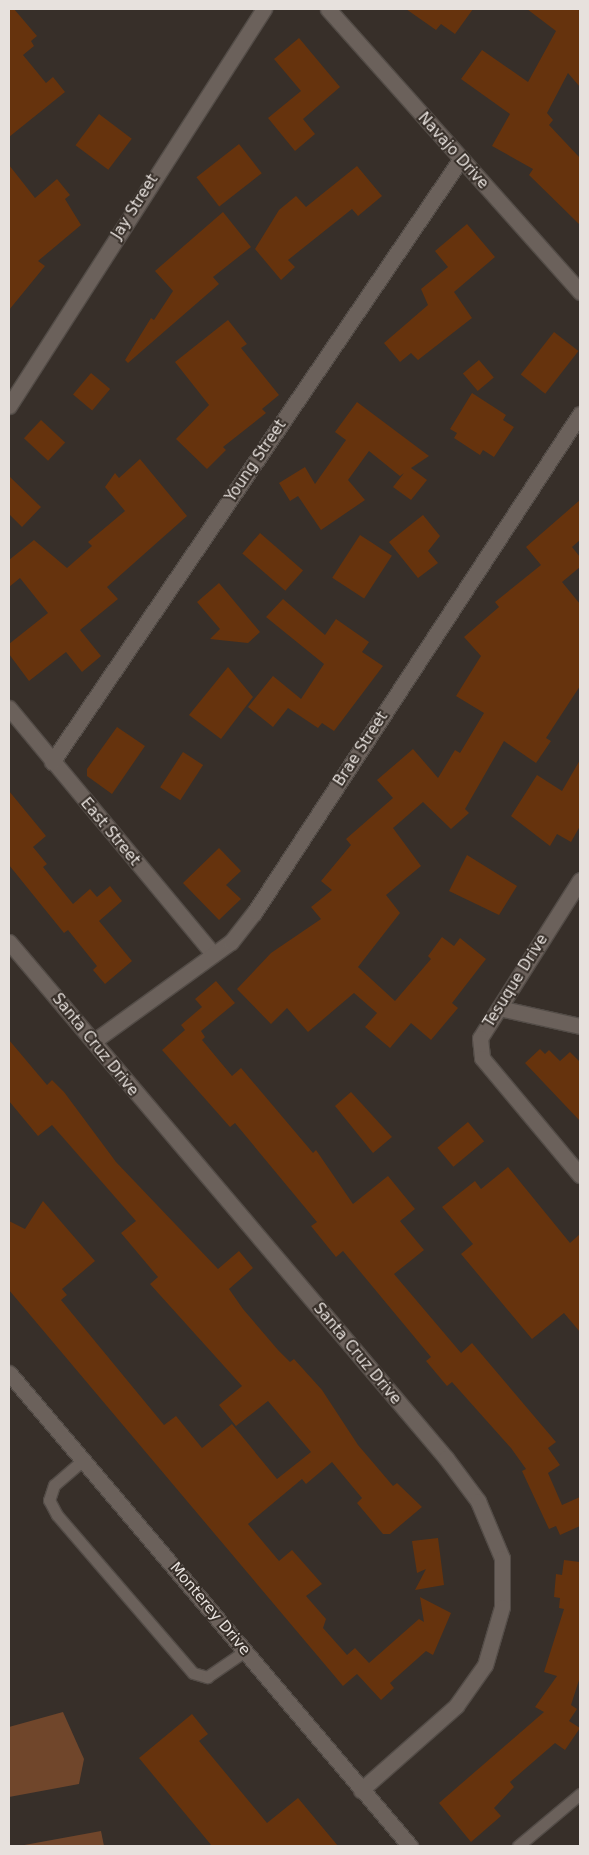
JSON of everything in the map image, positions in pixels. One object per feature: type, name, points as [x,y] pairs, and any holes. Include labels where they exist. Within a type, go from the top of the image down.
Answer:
[{"type":"street","name":"Jay Street","points":[[9,406],[264,9]]},
{"type":"street","name":"Navajo Drive","points":[[328,9],[460,160],[580,292]]},
{"type":"street","name":"Young Street","points":[[52,762],[460,160]]},
{"type":"street","name":"Brae Street","points":[[94,1041],[231,942],[254,913],[580,414]]},
{"type":"street","name":"East Street","points":[[9,708],[213,954]]},
{"type":"street","name":"Tesuque Drive","points":[[580,880],[480,1038],[482,1058],[580,1175]]},
{"type":"street","name":"Santa Cruz Drive","points":[[9,942],[446,1458],[478,1501],[502,1558],[502,1607],[485,1665],[456,1706],[361,1790]]},
{"type":"street","points":[[499,1008],[580,1026]]},
{"type":"street","name":"Monterey Drive","points":[[9,1374],[410,1846]]},
{"type":"lane","points":[[82,1460],[54,1485],[49,1500],[57,1515],[193,1674],[208,1676],[245,1651]]},
{"type":"lane","points":[[518,1846],[580,1794]]},
{"type":"shaded area","points":[[63,1712],[84,1759],[79,1784],[9,1797],[9,1727]]},
{"type":"shaded area","points":[[101,1831],[104,1846],[19,1846]]},
{"type":"building","points":[[9,9],[14,9],[37,36],[31,41],[34,46],[23,55],[46,83],[53,77],[65,92],[9,137]]},
{"type":"building","points":[[406,9],[473,9],[455,34],[441,24],[436,30]]},
{"type":"building","points":[[527,9],[580,9],[580,87],[568,73],[547,113],[553,120],[549,125],[580,158],[580,225],[529,175],[533,169],[492,146],[510,114],[461,79],[482,50],[528,82],[556,31]]},
{"type":"building","points":[[299,38],[340,87],[303,119],[315,134],[295,151],[268,118],[301,91],[274,59]]},
{"type":"building","points":[[99,114],[132,139],[108,170],[76,145]]},
{"type":"building","points":[[239,144],[262,173],[219,206],[196,177]]},
{"type":"building","points":[[9,165],[35,198],[57,179],[70,195],[65,199],[81,225],[38,261],[45,266],[9,310]]},
{"type":"building","points":[[357,166],[382,196],[358,216],[352,209],[288,260],[295,267],[281,280],[255,249],[279,210],[296,196],[306,207]]},
{"type":"building","points":[[223,212],[251,247],[213,277],[219,284],[128,363],[125,360],[151,318],[154,320],[173,291],[155,271]]},
{"type":"building","points":[[467,224],[495,257],[454,292],[472,318],[418,360],[411,353],[400,362],[384,343],[428,305],[421,289],[448,267],[435,251]]},
{"type":"building","points":[[228,320],[247,344],[241,348],[279,395],[262,409],[266,413],[223,447],[226,450],[207,469],[176,439],[209,405],[175,362]]},
{"type":"building","points":[[554,332],[578,351],[545,394],[521,375]]},
{"type":"building","points":[[479,360],[494,378],[478,391],[463,373]]},
{"type":"building","points":[[91,373],[110,389],[92,411],[73,394]]},
{"type":"building","points":[[472,393],[506,415],[503,420],[514,427],[494,457],[483,450],[480,455],[454,438],[457,433],[450,429]]},
{"type":"building","points":[[357,402],[429,456],[411,468],[427,480],[411,500],[393,487],[404,473],[400,476],[369,451],[348,480],[365,500],[321,530],[298,496],[290,501],[279,483],[305,467],[315,484],[346,440],[335,432]]},
{"type":"building","points":[[41,420],[65,443],[48,461],[24,438]]},
{"type":"building","points":[[140,459],[187,516],[107,587],[118,599],[80,630],[101,656],[82,672],[66,652],[29,681],[9,654],[9,644],[48,613],[20,578],[9,587],[9,560],[34,540],[67,568],[92,546],[88,542],[125,511],[105,487],[115,473],[119,478]]},
{"type":"building","points":[[9,476],[41,507],[22,527],[9,514]]},
{"type":"building","points":[[580,500],[580,540],[572,547],[580,557],[580,567],[562,582],[580,604],[580,686],[546,738],[551,741],[536,763],[504,741],[465,809],[469,813],[451,829],[423,802],[393,828],[421,866],[386,895],[400,913],[358,967],[395,1001],[431,959],[428,956],[442,937],[454,946],[460,938],[486,959],[452,1003],[458,1008],[431,1040],[411,1023],[390,1048],[365,1027],[377,1013],[354,993],[308,1032],[287,1008],[271,1024],[237,989],[271,953],[321,919],[311,907],[332,890],[321,881],[351,845],[346,839],[393,798],[377,780],[413,749],[438,778],[455,750],[460,753],[484,713],[456,696],[481,656],[464,637],[499,607],[495,602],[541,565],[526,547]]},
{"type":"building","points":[[423,515],[440,536],[428,551],[438,563],[418,578],[389,542]]},
{"type":"building","points":[[260,533],[303,570],[285,591],[242,553]]},
{"type":"building","points":[[360,535],[392,556],[364,598],[332,578]]},
{"type":"building","points":[[219,583],[260,632],[248,643],[210,639],[220,629],[197,602]]},
{"type":"building","points":[[283,599],[325,635],[336,619],[369,642],[362,652],[383,666],[334,731],[322,723],[318,728],[288,708],[273,727],[248,707],[273,676],[301,699],[324,664],[266,617]]},
{"type":"building","points":[[228,667],[253,697],[221,739],[189,715]]},
{"type":"building","points":[[117,727],[145,746],[112,794],[87,776],[87,769]]},
{"type":"building","points":[[183,752],[203,765],[180,800],[160,787]]},
{"type":"building","points":[[580,760],[580,826],[571,842],[557,834],[550,846],[511,816],[537,775],[562,791]]},
{"type":"building","points":[[9,791],[46,836],[33,847],[47,864],[43,867],[73,904],[90,889],[97,897],[110,886],[122,901],[99,921],[132,961],[105,984],[93,970],[97,966],[68,930],[64,933],[9,865]]},
{"type":"building","points":[[219,848],[241,871],[226,885],[241,899],[219,920],[183,883]]},
{"type":"building","points":[[467,855],[517,886],[499,915],[449,891]]},
{"type":"building","points":[[216,981],[235,1003],[201,1031],[205,1037],[202,1040],[232,1076],[241,1068],[313,1153],[316,1150],[353,1204],[388,1176],[415,1209],[400,1221],[424,1250],[394,1274],[461,1353],[472,1343],[556,1442],[548,1448],[560,1465],[548,1473],[562,1505],[580,1497],[580,1526],[560,1535],[556,1526],[549,1529],[522,1471],[526,1469],[511,1448],[452,1382],[447,1386],[426,1361],[431,1357],[343,1251],[336,1257],[311,1226],[317,1222],[235,1123],[230,1127],[162,1050],[185,1030],[181,1025],[202,1007],[195,999]]},
{"type":"building","points":[[9,1040],[47,1085],[52,1080],[64,1092],[116,1162],[218,1269],[239,1251],[253,1268],[229,1289],[243,1309],[278,1350],[290,1362],[294,1359],[322,1390],[358,1445],[393,1486],[397,1483],[422,1507],[390,1534],[383,1534],[357,1503],[362,1498],[332,1462],[306,1484],[302,1479],[248,1524],[279,1561],[292,1550],[322,1584],[306,1596],[326,1619],[323,1628],[347,1655],[355,1648],[369,1663],[419,1619],[424,1622],[420,1597],[451,1613],[433,1655],[426,1651],[390,1683],[394,1688],[381,1700],[357,1674],[343,1686],[9,1290],[9,1221],[25,1229],[43,1201],[95,1261],[62,1289],[67,1295],[61,1300],[164,1425],[176,1416],[202,1448],[232,1424],[277,1479],[311,1452],[268,1401],[236,1426],[219,1405],[242,1386],[150,1284],[158,1277],[121,1233],[136,1221],[52,1125],[38,1136],[9,1101]]},
{"type":"building","points":[[540,1049],[545,1054],[549,1050],[560,1061],[570,1052],[580,1062],[580,1121],[525,1063]]},
{"type":"building","points":[[351,1092],[392,1137],[373,1153],[335,1106]]},
{"type":"building","points":[[468,1122],[484,1141],[453,1167],[437,1148]]},
{"type":"building","points":[[508,1167],[570,1243],[580,1234],[580,1332],[564,1313],[532,1339],[461,1254],[473,1244],[442,1207],[475,1181],[481,1189]]},
{"type":"building","points":[[438,1538],[444,1585],[415,1590],[426,1569],[417,1573],[412,1541]]},
{"type":"building","points":[[564,1560],[580,1562],[580,1677],[571,1705],[577,1709],[569,1721],[580,1728],[565,1750],[555,1743],[510,1782],[514,1787],[494,1808],[501,1816],[471,1842],[439,1803],[544,1712],[535,1707],[557,1676],[544,1672],[564,1609],[559,1608],[560,1598],[554,1597],[556,1574],[562,1575]]},
{"type":"building","points":[[192,1714],[208,1734],[199,1741],[267,1823],[298,1798],[338,1846],[212,1846],[139,1758]]}]
